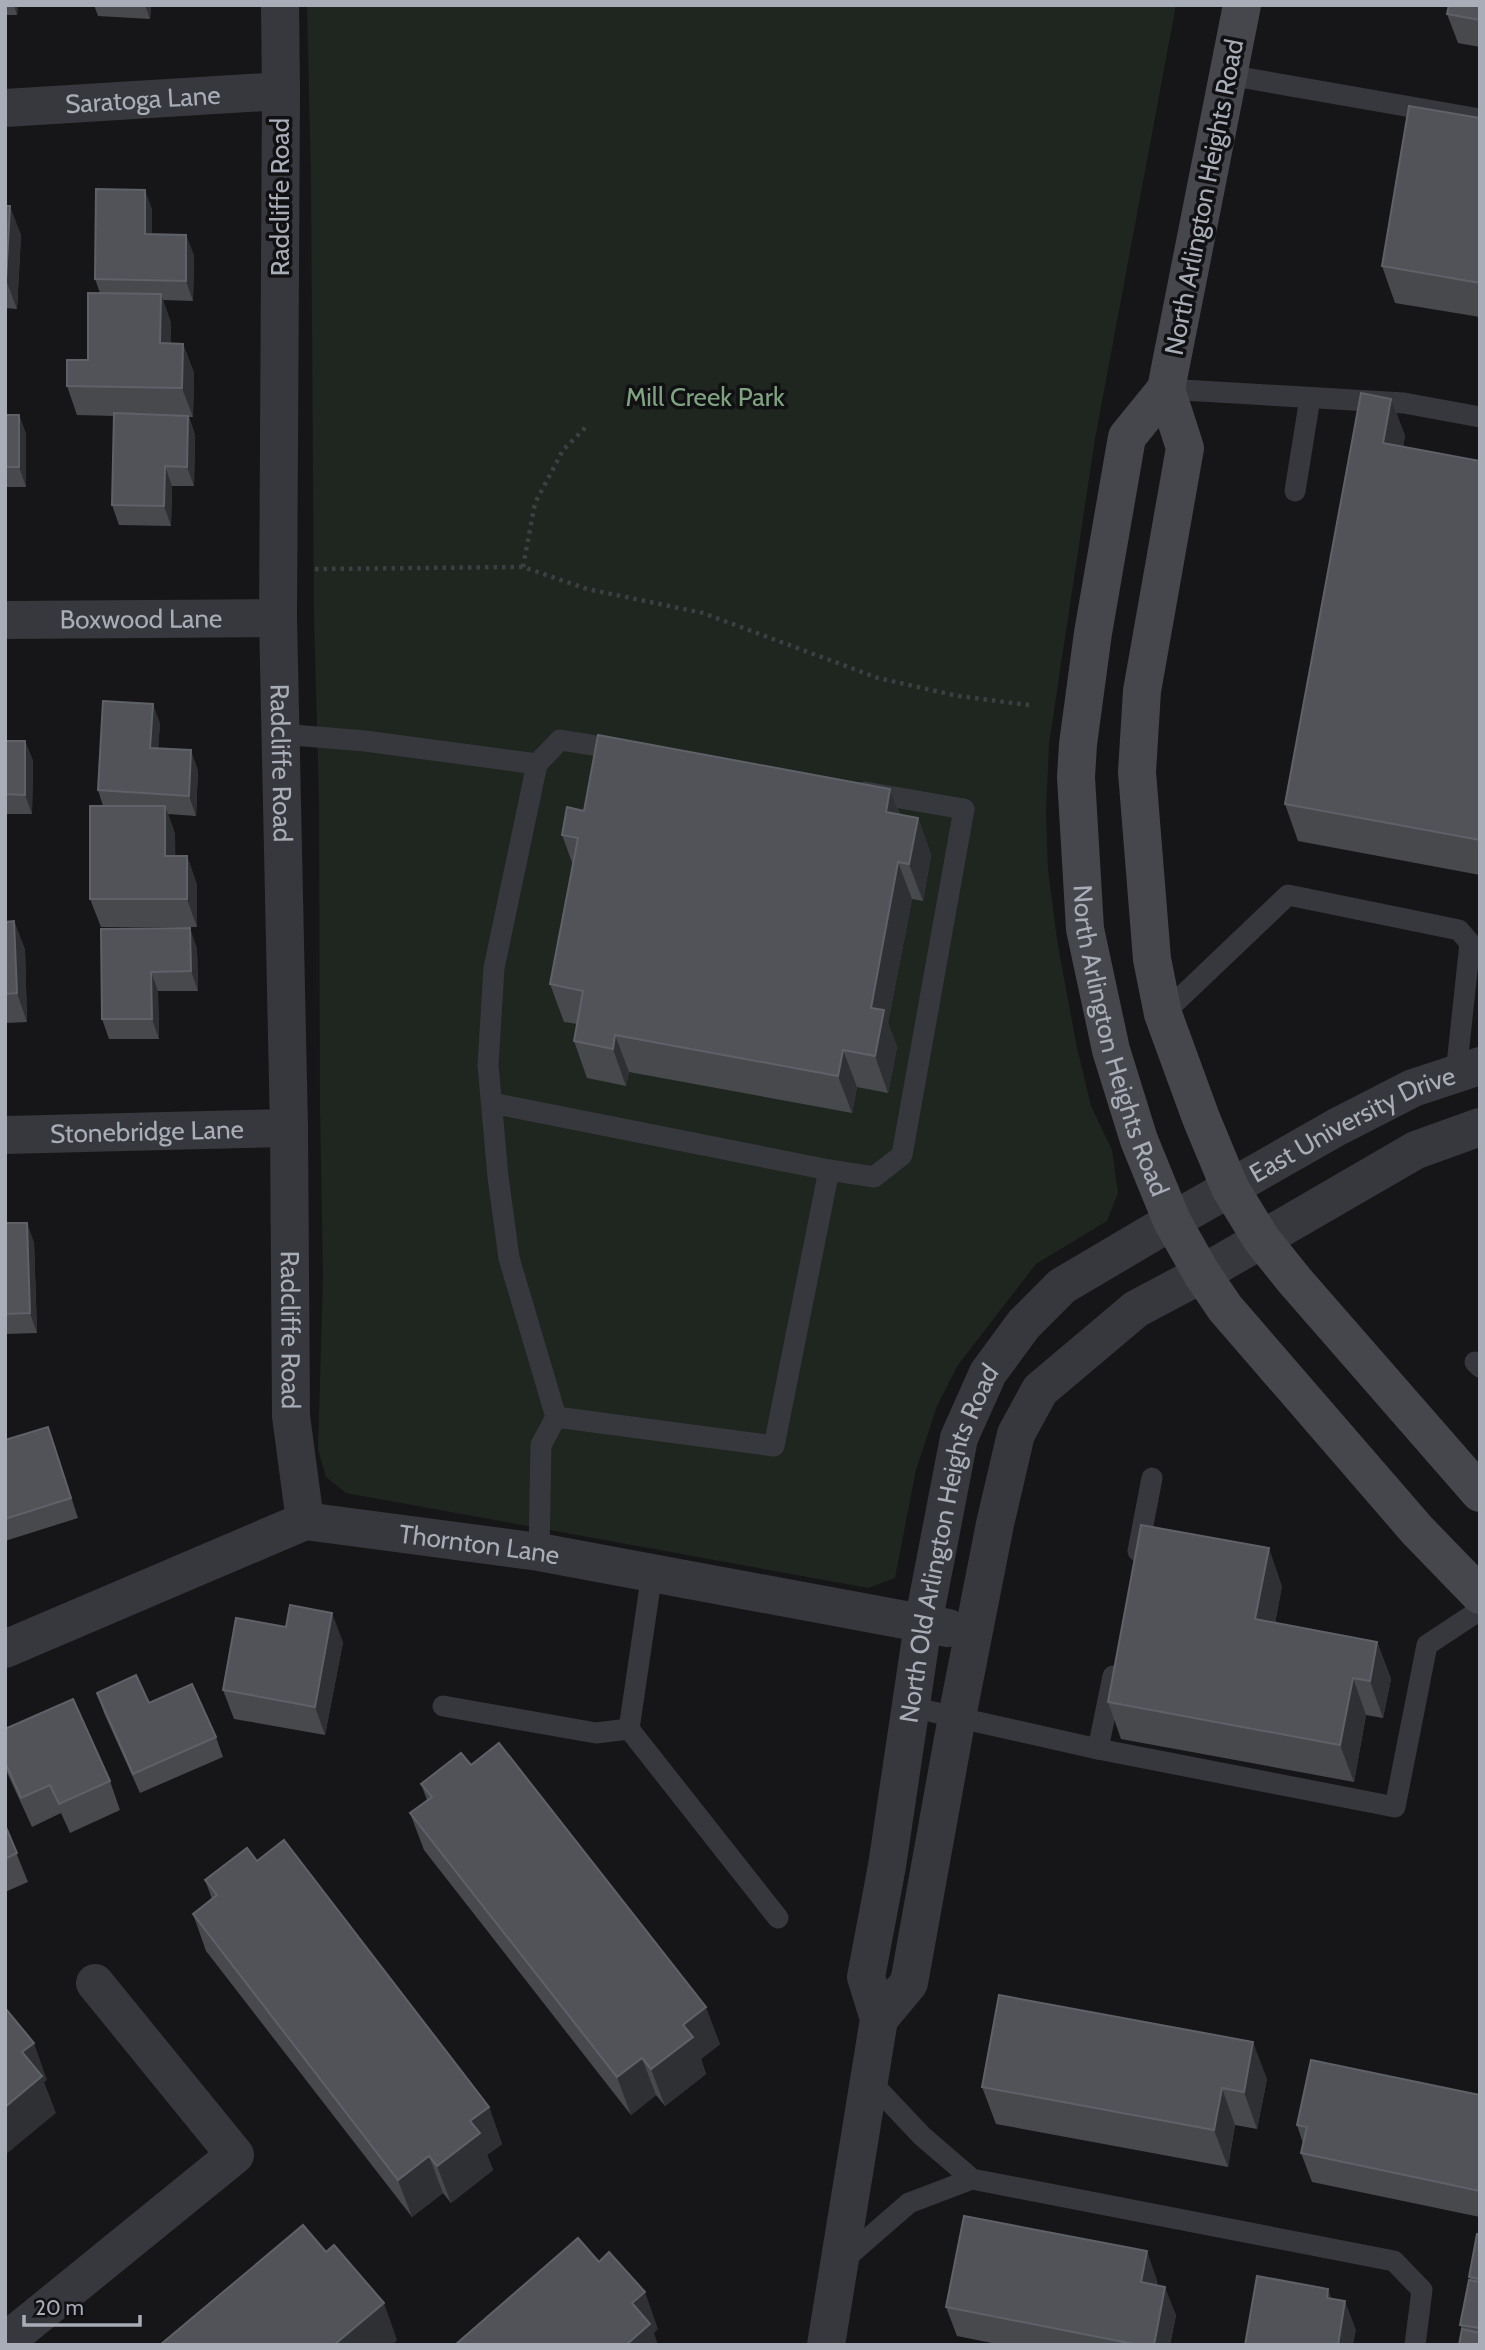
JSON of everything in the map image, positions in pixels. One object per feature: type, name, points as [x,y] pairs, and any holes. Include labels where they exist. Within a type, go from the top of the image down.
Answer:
[{"type":"main road","name":"North Arlington Heights Road","points":[[1242,5],[1166,390],[1127,437],[1093,633],[1076,777],[1085,929],[1111,1050],[1139,1140],[1172,1220],[1202,1274],[1225,1308],[1417,1530],[1480,1595]]},
{"type":"main road","name":"North Arlington Heights Road","points":[[1166,390],[1185,448],[1142,691],[1137,772],[1152,959],[1163,1014],[1230,1188],[1262,1240],[1480,1493]]},
{"type":"street","name":"Radcliffe Road","points":[[279,5],[281,90],[278,618],[289,1128],[291,1416],[305,1521]]},
{"type":"street","name":"Saratoga Lane","points":[[5,108],[281,90]]},
{"type":"street","name":"Boxwood Lane","points":[[5,621],[278,618]]},
{"type":"street","name":"East University Drive","points":[[1230,1188],[1338,1126],[1413,1088],[1468,1070]]},
{"type":"street","name":"East University Drive","points":[[1262,1240],[1416,1150],[1480,1127]]},
{"type":"street","name":"Stonebridge Lane","points":[[5,1135],[289,1128]]},
{"type":"street","name":"North Old Arlington Heights Road","points":[[827,2345],[879,2019],[866,1977],[887,1866],[923,1624],[960,1438],[988,1373],[1024,1324],[1062,1286],[1230,1188]]},
{"type":"street","name":"North Old Arlington Heights Road","points":[[879,2019],[909,1983],[957,1717],[995,1524],[1016,1434],[1040,1390],[1136,1309],[1262,1240]]},
{"type":"street","name":"Thornton Lane","points":[[305,1521],[539,1552],[974,1632]]},
{"type":"street","points":[[5,1649],[305,1521]]},
{"type":"street","points":[[5,2342],[235,2155],[95,1983]]},
{"type":"lane","points":[[1228,75],[1480,119]]},
{"type":"lane","points":[[1166,390],[1404,402],[1480,417]]},
{"type":"lane","points":[[1295,491],[1310,398]]},
{"type":"lane","points":[[281,734],[365,741],[537,764]]},
{"type":"lane","points":[[539,1552],[541,1445],[556,1417],[509,1258],[498,1177],[488,1065],[494,968],[537,764],[560,740],[641,754]]},
{"type":"lane","points":[[492,1103],[874,1177],[902,1155],[964,809],[843,788]]},
{"type":"lane","points":[[1163,1014],[1288,895],[1459,930],[1470,943],[1468,1070]]},
{"type":"lane","points":[[556,1417],[774,1446],[829,1170]]},
{"type":"lane","points":[[1133,1573],[1153,1478]]},
{"type":"lane","points":[[652,1573],[629,1729],[778,1918]]},
{"type":"lane","points":[[911,1707],[1098,1749],[1395,1807],[1427,1645],[1480,1610]]},
{"type":"lane","points":[[1098,1749],[1117,1654]]},
{"type":"lane","points":[[443,1706],[596,1733],[629,1729]]},
{"type":"lane","points":[[870,2081],[922,2136],[972,2179],[1394,2261],[1422,2290],[1415,2345]]},
{"type":"lane","points":[[840,2264],[909,2203],[972,2179]]},
{"type":"path","points":[[523,567],[535,503],[563,450],[588,425]]},
{"type":"path","points":[[278,573],[322,568],[523,567],[587,589],[703,613],[878,678],[958,696],[1029,705]]},
{"type":"green space","name":"Mill Creek Park","points":[[307,5],[1176,5],[1095,439],[1049,744],[1046,814],[1048,869],[1057,940],[1091,1106],[1112,1150],[1118,1193],[1107,1221],[1036,1264],[958,1365],[937,1406],[916,1470],[895,1578],[868,1588],[346,1493],[326,1477],[318,1450],[323,1275]]},
{"type":"building","points":[[1449,5],[1480,5],[1480,20],[1447,14]]},
{"type":"building","points":[[1409,106],[1480,118],[1480,283],[1382,266]]},
{"type":"building","points":[[96,189],[145,190],[145,234],[186,235],[186,281],[95,279]]},
{"type":"building","points":[[5,206],[10,206],[6,280],[5,280]]},
{"type":"building","points":[[88,293],[161,294],[160,343],[183,344],[182,388],[67,386],[67,360],[88,360]]},
{"type":"building","points":[[1361,393],[1391,399],[1383,443],[1480,461],[1480,840],[1285,804]]},
{"type":"building","points":[[114,413],[188,416],[187,467],[165,466],[164,506],[112,505]]},
{"type":"building","points":[[5,415],[19,415],[19,467],[5,467]]},
{"type":"building","points":[[103,701],[153,704],[150,748],[191,750],[189,796],[98,790]]},
{"type":"building","points":[[598,735],[890,789],[886,812],[918,818],[909,864],[898,862],[871,1008],[884,1010],[875,1056],[843,1050],[838,1076],[615,1035],[613,1049],[574,1041],[583,991],[550,984],[578,838],[562,835],[567,807],[584,811]]},
{"type":"building","points":[[5,741],[25,741],[25,795],[5,794]]},
{"type":"building","points":[[90,806],[165,806],[165,856],[187,856],[187,899],[90,899]]},
{"type":"building","points":[[14,921],[17,993],[5,994],[5,922]]},
{"type":"building","points":[[190,928],[191,971],[151,972],[152,1019],[102,1019],[101,929]]},
{"type":"building","points":[[5,1223],[27,1223],[30,1313],[5,1314]]},
{"type":"building","points":[[48,1427],[71,1498],[5,1519],[5,1440]]},
{"type":"building","points":[[1141,1525],[1269,1548],[1255,1619],[1377,1642],[1370,1681],[1353,1678],[1340,1745],[1108,1702]]},
{"type":"building","points":[[290,1605],[332,1613],[315,1707],[223,1690],[236,1618],[286,1627]]},
{"type":"building","points":[[136,1675],[149,1703],[192,1684],[216,1737],[133,1774],[97,1693]]},
{"type":"building","points":[[73,1699],[110,1781],[59,1804],[50,1785],[21,1798],[5,1762],[5,1729]]},
{"type":"building","points":[[499,1743],[706,2007],[683,2025],[693,2037],[651,2069],[642,2058],[617,2077],[410,1813],[432,1797],[421,1784],[461,1753],[471,1765]]},
{"type":"building","points":[[5,1825],[17,1853],[5,1859]]},
{"type":"building","points":[[284,1840],[489,2107],[470,2121],[480,2133],[437,2166],[429,2156],[398,2180],[193,1914],[217,1895],[205,1880],[247,1848],[257,1861]]},
{"type":"building","points":[[999,1995],[1253,2042],[1244,2092],[1222,2088],[1214,2130],[982,2087]]},
{"type":"building","points":[[5,2008],[34,2043],[22,2052],[42,2076],[5,2107]]},
{"type":"building","points":[[1311,2060],[1480,2095],[1480,2191],[1301,2153],[1307,2127],[1297,2125]]},
{"type":"building","points":[[964,2216],[1147,2251],[1141,2282],[1165,2287],[1154,2345],[1139,2345],[946,2307]]},
{"type":"building","points":[[303,2225],[326,2252],[334,2245],[384,2303],[334,2345],[160,2345]]},
{"type":"building","points":[[1477,2234],[1480,2235],[1480,2279],[1469,2277]]},
{"type":"building","points":[[578,2238],[599,2262],[609,2252],[645,2292],[632,2303],[650,2324],[626,2345],[455,2345]]},
{"type":"building","points":[[1257,2276],[1328,2289],[1327,2298],[1345,2301],[1338,2345],[1245,2345]]},
{"type":"building","points":[[1469,2280],[1480,2282],[1480,2328],[1460,2325]]},
{"type":"building","points":[[1462,2329],[1480,2333],[1480,2345],[1459,2345]]}]
